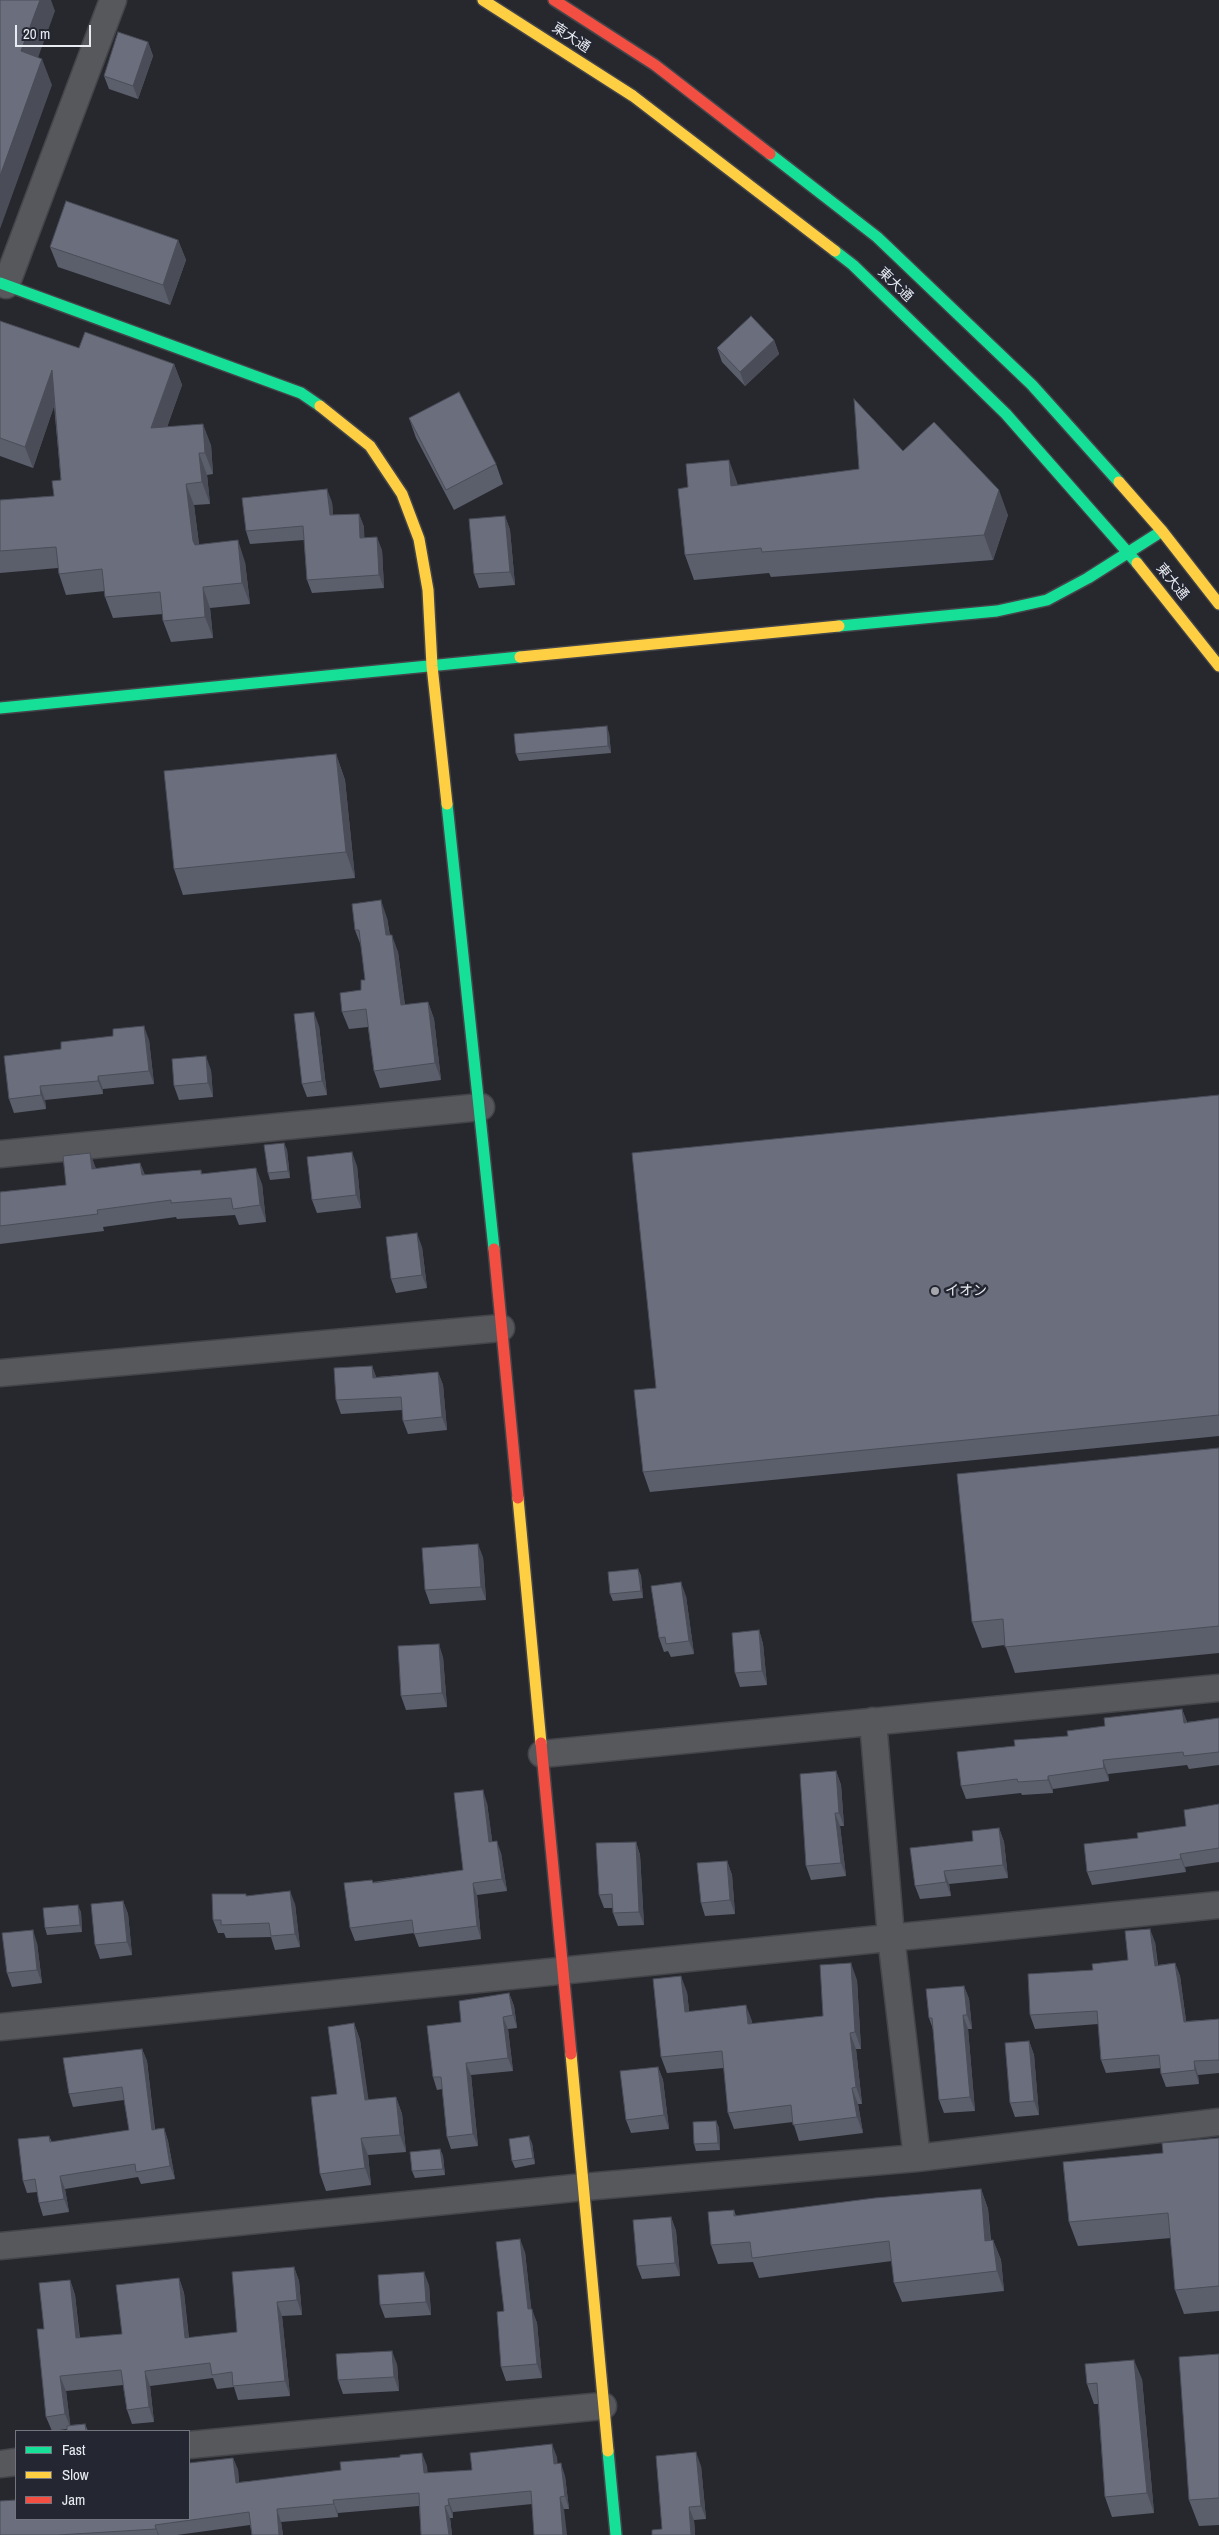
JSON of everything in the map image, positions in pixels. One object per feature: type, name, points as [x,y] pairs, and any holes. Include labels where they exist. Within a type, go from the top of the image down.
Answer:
[{"type":"main road","name":"東大通","points":[[483,0],[633,96],[852,265],[1006,414],[1129,553],[1219,666]]},
{"type":"main road","name":"東大通","points":[[554,0],[655,65],[877,237],[1032,385],[1162,531],[1219,604]]},
{"type":"main road","points":[[3,284],[302,393],[333,415],[370,446],[402,494],[419,539],[428,590],[432,666],[481,1107],[616,2535]]},
{"type":"main road","points":[[0,708],[997,612],[1047,600],[1088,578],[1162,531]]},
{"type":"street","points":[[3,284],[113,0]]},
{"type":"street","points":[[0,1154],[481,1107]]},
{"type":"street","points":[[0,1373],[502,1328]]},
{"type":"street","points":[[542,1754],[1219,1688]]},
{"type":"street","points":[[873,1721],[891,1937],[916,2158]]},
{"type":"street","points":[[0,2027],[1219,1905]]},
{"type":"street","points":[[0,2246],[584,2187],[916,2158],[1219,2122]]},
{"type":"street","points":[[190,2446],[603,2406]]},
{"type":"street","points":[[0,2464],[15,2462]]},
{"type":"building","points":[[0,0],[40,0],[21,51],[42,59],[0,176]]},
{"type":"building","points":[[118,32],[148,42],[133,86],[104,76]]},
{"type":"building","points":[[66,201],[178,240],[163,285],[50,247]]},
{"type":"building","points":[[751,316],[774,340],[740,372],[717,348]]},
{"type":"building","points":[[0,321],[79,348],[85,332],[174,364],[151,428],[203,424],[205,453],[199,453],[202,482],[186,484],[193,541],[195,545],[238,540],[242,583],[203,587],[205,617],[163,621],[160,592],[105,597],[102,569],[59,574],[56,547],[0,551],[0,500],[54,496],[52,481],[61,480],[52,370],[25,447],[0,438]]},
{"type":"building","points":[[459,392],[496,464],[446,490],[409,418]]},
{"type":"building","points":[[854,399],[903,451],[934,422],[999,490],[984,535],[762,552],[761,548],[685,555],[678,489],[688,487],[686,464],[729,460],[731,486],[859,469]]},
{"type":"building","points":[[327,489],[330,515],[359,514],[360,538],[377,537],[379,575],[307,580],[303,526],[246,531],[242,498]]},
{"type":"building","points":[[505,516],[510,572],[474,574],[469,519]]},
{"type":"building","points":[[607,726],[608,746],[516,754],[514,734]]},
{"type":"building","points":[[336,754],[346,852],[174,869],[164,771]]},
{"type":"building","points":[[381,900],[386,935],[392,935],[401,1005],[428,1002],[435,1063],[374,1071],[366,1009],[342,1012],[340,993],[361,990],[361,980],[365,980],[359,930],[355,930],[352,904]]},
{"type":"building","points":[[314,1012],[322,1081],[302,1084],[294,1014]]},
{"type":"building","points":[[144,1026],[149,1071],[98,1076],[98,1081],[40,1086],[41,1095],[9,1099],[4,1056],[61,1049],[61,1042],[113,1036],[113,1029]]},
{"type":"building","points":[[206,1056],[208,1083],[174,1086],[172,1059]]},
{"type":"building","name":"イオン","points":[[1219,1095],[1219,1415],[643,1472],[634,1390],[656,1388],[632,1153]]},
{"type":"building","points":[[284,1143],[288,1171],[268,1173],[264,1145]]},
{"type":"building","points":[[352,1152],[356,1195],[312,1200],[307,1157]]},
{"type":"building","points":[[90,1153],[92,1169],[140,1163],[142,1175],[201,1170],[201,1174],[256,1168],[260,1205],[233,1209],[231,1198],[171,1203],[171,1200],[97,1210],[98,1214],[0,1226],[0,1192],[66,1185],[63,1156]]},
{"type":"building","points":[[417,1233],[422,1275],[391,1279],[386,1237]]},
{"type":"building","points":[[372,1366],[373,1378],[438,1372],[442,1417],[403,1421],[401,1397],[336,1400],[334,1368]]},
{"type":"building","points":[[1219,1448],[1219,1626],[1005,1647],[1003,1619],[972,1622],[957,1474]]},
{"type":"building","points":[[478,1544],[481,1587],[425,1590],[422,1548]]},
{"type":"building","points":[[638,1569],[641,1591],[610,1594],[608,1572]]},
{"type":"building","points":[[681,1582],[689,1641],[666,1644],[665,1637],[659,1638],[651,1586]]},
{"type":"building","points":[[759,1630],[762,1671],[735,1673],[732,1633]]},
{"type":"building","points":[[439,1644],[442,1693],[401,1696],[398,1646]]},
{"type":"building","points":[[1182,1709],[1184,1723],[1219,1718],[1219,1752],[1184,1756],[1183,1752],[1103,1760],[1104,1768],[1048,1776],[1048,1780],[1018,1782],[1017,1779],[961,1786],[957,1752],[1015,1746],[1014,1740],[1068,1736],[1067,1731],[1105,1726],[1104,1718]]},
{"type":"building","points":[[836,1771],[839,1813],[835,1813],[841,1863],[806,1866],[800,1774]]},
{"type":"building","points":[[483,1790],[489,1842],[497,1841],[502,1879],[473,1883],[477,1926],[414,1934],[412,1920],[350,1928],[344,1883],[372,1880],[373,1883],[463,1870],[454,1793]]},
{"type":"building","points":[[1219,1804],[1219,1848],[1180,1854],[1181,1859],[1087,1872],[1084,1844],[1138,1838],[1137,1833],[1186,1826],[1184,1810]]},
{"type":"building","points":[[999,1828],[1003,1865],[944,1871],[946,1882],[915,1886],[910,1848],[973,1841],[972,1831]]},
{"type":"building","points":[[636,1842],[639,1912],[613,1913],[612,1894],[599,1895],[596,1843]]},
{"type":"building","points":[[727,1861],[730,1900],[701,1903],[697,1863]]},
{"type":"building","points":[[290,1891],[295,1934],[271,1936],[269,1923],[221,1925],[221,1920],[213,1920],[212,1894],[246,1894],[246,1896]]},
{"type":"building","points":[[123,1901],[127,1942],[95,1945],[91,1904]]},
{"type":"building","points":[[78,1905],[80,1925],[45,1928],[43,1908]]},
{"type":"building","points":[[1150,1929],[1155,1966],[1175,1963],[1184,2022],[1219,2019],[1219,2060],[1194,2061],[1195,2070],[1161,2074],[1159,2055],[1101,2060],[1097,2011],[1030,2015],[1028,1974],[1093,1970],[1092,1964],[1128,1960],[1125,1931]]},
{"type":"building","points":[[33,1930],[37,1970],[7,1973],[2,1933]]},
{"type":"building","points":[[851,1963],[855,2032],[850,2033],[856,2087],[852,2088],[857,2117],[793,2125],[791,2105],[728,2113],[722,2051],[661,2057],[653,1979],[681,1976],[685,2012],[746,2005],[748,2024],[823,2016],[820,1965]]},
{"type":"building","points":[[964,1986],[967,2015],[963,2015],[970,2097],[939,2100],[932,2018],[929,2018],[926,1989]]},
{"type":"building","points":[[509,1993],[513,2015],[503,2017],[508,2058],[466,2063],[473,2134],[447,2137],[441,2077],[433,2077],[427,2026],[461,2022],[459,2001]]},
{"type":"building","points":[[354,2023],[365,2100],[396,2097],[400,2135],[361,2138],[365,2168],[320,2174],[311,2097],[337,2094],[328,2027]]},
{"type":"building","points":[[1029,2041],[1034,2101],[1010,2103],[1005,2043]]},
{"type":"building","points":[[142,2049],[152,2130],[164,2128],[170,2166],[136,2172],[135,2164],[60,2176],[64,2199],[39,2203],[35,2179],[23,2181],[18,2139],[49,2136],[50,2142],[129,2130],[122,2087],[69,2094],[63,2058]]},
{"type":"building","points":[[658,2067],[664,2115],[626,2120],[620,2071]]},
{"type":"building","points":[[716,2121],[718,2143],[694,2144],[693,2122]]},
{"type":"building","points":[[529,2136],[533,2158],[512,2161],[509,2139]]},
{"type":"building","points":[[1219,2138],[1219,2286],[1175,2290],[1168,2213],[1069,2222],[1063,2162],[1163,2153],[1162,2143]]},
{"type":"building","points":[[440,2149],[443,2169],[412,2171],[410,2152]]},
{"type":"building","points":[[981,2189],[985,2241],[993,2240],[997,2271],[894,2283],[889,2241],[752,2258],[750,2242],[711,2245],[708,2212],[734,2210],[734,2216],[875,2198]]},
{"type":"building","points":[[671,2217],[675,2263],[637,2266],[633,2220]]},
{"type":"building","points":[[520,2239],[528,2309],[532,2309],[537,2364],[501,2367],[497,2312],[504,2311],[496,2242]]},
{"type":"building","points":[[294,2267],[297,2300],[277,2302],[285,2381],[233,2386],[232,2372],[212,2375],[210,2363],[145,2371],[149,2407],[127,2410],[121,2370],[60,2376],[65,2414],[46,2417],[37,2329],[44,2329],[39,2283],[70,2280],[76,2338],[122,2334],[116,2285],[179,2278],[185,2338],[237,2332],[232,2272]]},
{"type":"building","points":[[424,2272],[426,2302],[380,2305],[378,2275]]},
{"type":"building","points":[[392,2351],[394,2377],[338,2380],[336,2354]]},
{"type":"building","points":[[1219,2354],[1219,2498],[1189,2500],[1179,2357]]},
{"type":"building","points":[[1134,2360],[1147,2493],[1105,2497],[1097,2383],[1087,2384],[1085,2364]]},
{"type":"building","points":[[85,2424],[86,2430],[67,2430],[67,2426]]},
{"type":"building","points":[[552,2444],[554,2464],[561,2463],[565,2496],[560,2497],[563,2535],[534,2535],[531,2491],[448,2499],[449,2505],[445,2506],[449,2535],[421,2535],[419,2493],[333,2500],[334,2504],[277,2509],[279,2535],[252,2535],[249,2512],[155,2525],[156,2529],[58,2535],[0,2535],[0,2501],[15,2500],[15,2520],[190,2520],[190,2463],[233,2458],[236,2483],[341,2470],[340,2462],[400,2457],[400,2455],[422,2453],[424,2473],[472,2470],[470,2453]]},
{"type":"building","points":[[696,2452],[701,2506],[689,2507],[691,2535],[652,2535],[652,2530],[662,2529],[656,2456]]},
{"type":"traffic: fast","points":[[770,154],[877,237],[1032,385],[1119,482]]},
{"type":"traffic: fast","points":[[835,251],[853,265],[1006,414],[1137,563]]},
{"type":"traffic: fast","points":[[0,283],[301,393],[320,406]]},
{"type":"traffic: fast","points":[[839,626],[997,611],[1047,600],[1088,578],[1162,531]]},
{"type":"traffic: fast","points":[[0,708],[520,657]]},
{"type":"traffic: fast","points":[[447,804],[494,1249]]},
{"type":"traffic: fast","points":[[608,2451],[616,2535]]},
{"type":"traffic: slow","points":[[483,0],[633,96],[835,251]]},
{"type":"traffic: slow","points":[[320,406],[370,446],[402,494],[419,539],[428,590],[432,666],[447,804]]},
{"type":"traffic: slow","points":[[1119,482],[1162,531],[1219,604]]},
{"type":"traffic: slow","points":[[1137,563],[1219,666]]},
{"type":"traffic: slow","points":[[520,657],[839,626]]},
{"type":"traffic: slow","points":[[518,1498],[541,1743]]},
{"type":"traffic: slow","points":[[571,2054],[608,2451]]},
{"type":"traffic: jam","points":[[554,0],[655,65],[770,154]]},
{"type":"traffic: jam","points":[[494,1249],[518,1498]]},
{"type":"traffic: jam","points":[[541,1743],[571,2054]]},
{"type":"place","name":"イオン","points":[[935,1291]]}]
